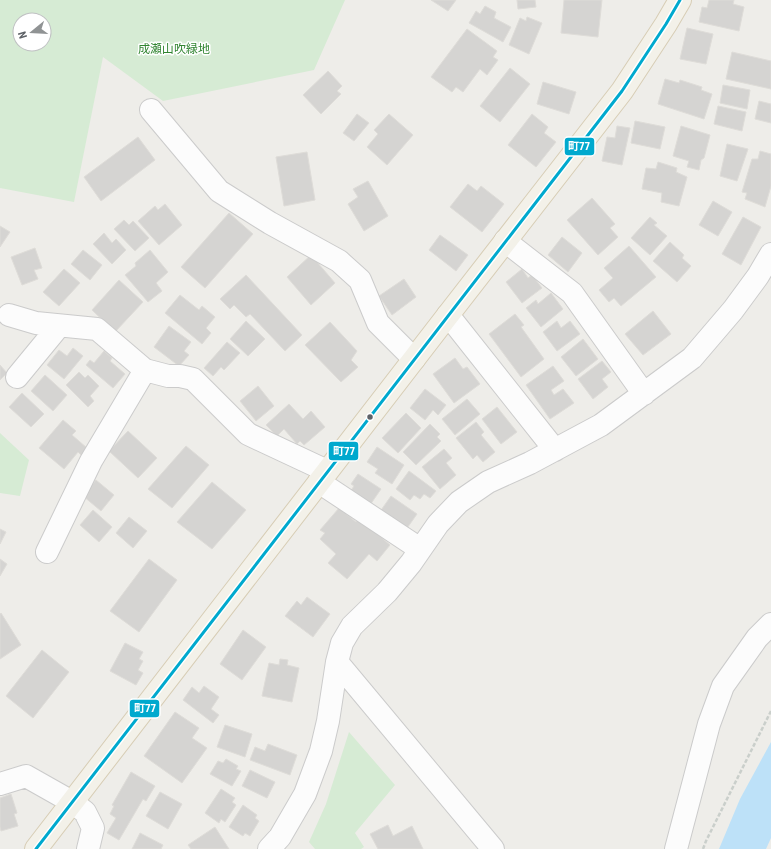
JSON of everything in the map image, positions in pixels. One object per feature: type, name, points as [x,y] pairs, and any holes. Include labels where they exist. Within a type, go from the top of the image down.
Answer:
[{"type":"main road","points":[[36,849],[622,91],[680,0]]},
{"type":"street","points":[[151,110],[219,191],[270,223],[339,261],[360,280],[378,322],[414,359]]},
{"type":"street","points":[[505,241],[572,293],[644,394]]},
{"type":"street","points":[[280,845],[305,794],[321,750],[328,721],[337,662],[342,643],[352,626],[387,592],[438,524],[459,502],[488,482],[530,463],[601,425],[692,358],[758,276],[771,254]]},
{"type":"street","points":[[9,315],[36,323],[97,329],[145,370],[168,376],[180,376],[193,379],[248,434],[323,476],[420,549]]},
{"type":"street","points":[[448,315],[555,450]]},
{"type":"street","points":[[17,377],[59,326]]},
{"type":"street","points":[[47,552],[91,461],[145,370]]},
{"type":"street","points":[[676,849],[709,724],[723,686],[757,638],[771,624]]},
{"type":"street","points":[[337,662],[493,849]]},
{"type":"street","points":[[0,784],[26,776],[72,802],[85,812],[93,828],[88,849]]},
{"type":"path","points":[[703,849],[771,711]]},
{"type":"green space","name":"成瀬山吹緑地","points":[[0,0],[345,0],[314,70],[163,101],[103,57],[74,202],[0,188]]},
{"type":"green space","points":[[0,433],[29,460],[20,496],[0,493]]},
{"type":"green space","points":[[349,732],[395,785],[355,833],[364,847],[361,849],[315,849],[309,842],[326,804]]},
{"type":"water","points":[[771,742],[771,838],[766,849],[719,849],[740,799]]},
{"type":"building","points":[[431,0],[456,0],[448,11]]},
{"type":"building","points":[[517,0],[535,0],[536,7],[518,9]]},
{"type":"building","points":[[564,0],[602,0],[598,37],[561,33]]},
{"type":"building","points":[[709,0],[734,0],[733,4],[744,7],[739,31],[699,22],[702,7],[707,8]]},
{"type":"building","points":[[485,6],[496,12],[494,18],[511,27],[503,42],[469,23],[476,11],[480,14]]},
{"type":"building","points":[[527,17],[542,23],[529,54],[509,45],[520,18],[526,21]]},
{"type":"building","points":[[687,28],[713,34],[706,64],[680,59]]},
{"type":"building","points":[[467,29],[497,51],[493,57],[498,60],[487,75],[480,69],[463,92],[456,87],[452,92],[431,77]]},
{"type":"building","points":[[732,52],[771,61],[771,89],[726,79]]},
{"type":"building","points":[[510,68],[530,84],[500,122],[480,106]]},
{"type":"building","points":[[328,71],[342,86],[337,91],[341,94],[321,114],[303,95]]},
{"type":"building","points":[[665,79],[679,83],[680,80],[702,87],[701,90],[712,94],[704,119],[658,104]]},
{"type":"building","points":[[543,82],[576,92],[569,114],[537,104]]},
{"type":"building","points":[[723,85],[750,90],[747,109],[720,103]]},
{"type":"building","points":[[759,101],[771,104],[771,123],[755,119]]},
{"type":"building","points":[[718,106],[746,112],[742,131],[714,124]]},
{"type":"building","points":[[357,114],[369,123],[354,141],[343,133]]},
{"type":"building","points":[[389,114],[413,135],[387,165],[367,147],[378,134],[374,130]]},
{"type":"building","points":[[532,114],[548,127],[544,133],[556,142],[536,167],[508,145]]},
{"type":"building","points":[[635,121],[665,127],[660,149],[631,143]]},
{"type":"building","points":[[617,126],[630,128],[622,165],[602,161],[607,137],[615,138]]},
{"type":"building","points":[[681,126],[710,135],[699,170],[687,167],[689,161],[673,156]]},
{"type":"building","points":[[138,137],[155,160],[101,201],[84,177]]},
{"type":"building","points":[[727,144],[748,149],[737,181],[720,176]]},
{"type":"building","points":[[760,151],[771,154],[771,186],[765,207],[745,199],[747,193],[742,192],[752,159],[758,159]]},
{"type":"building","points":[[307,152],[315,200],[284,206],[276,157]]},
{"type":"building","points":[[658,162],[677,168],[676,172],[687,177],[679,206],[661,202],[662,193],[642,189],[646,168],[656,169]]},
{"type":"building","points":[[368,181],[388,216],[364,231],[348,204],[358,197],[353,189]]},
{"type":"building","points":[[468,184],[477,191],[481,186],[504,204],[482,232],[450,207]]},
{"type":"building","points":[[592,198],[615,224],[610,228],[618,237],[598,255],[567,220]]},
{"type":"building","points":[[713,201],[732,212],[718,236],[699,225]]},
{"type":"building","points":[[165,204],[182,225],[159,245],[138,221],[155,206],[158,210]]},
{"type":"building","points":[[229,213],[253,234],[205,288],[181,267]]},
{"type":"building","points":[[650,217],[657,223],[654,225],[667,236],[650,255],[631,238]]},
{"type":"building","points":[[743,217],[761,227],[741,265],[722,254]]},
{"type":"building","points":[[124,220],[129,225],[133,221],[149,238],[135,251],[114,229]]},
{"type":"building","points":[[0,226],[10,232],[0,247]]},
{"type":"building","points":[[104,233],[112,243],[116,239],[126,250],[112,264],[93,244]]},
{"type":"building","points":[[440,235],[468,255],[456,271],[429,250]]},
{"type":"building","points":[[562,237],[582,253],[568,272],[548,255]]},
{"type":"building","points":[[670,242],[684,255],[682,258],[691,266],[677,282],[653,261]]},
{"type":"building","points":[[629,246],[656,277],[621,306],[614,298],[609,302],[599,290],[613,278],[604,268]]},
{"type":"building","points":[[35,248],[42,268],[34,270],[38,279],[22,285],[11,257]]},
{"type":"building","points":[[83,250],[102,265],[90,280],[71,264]]},
{"type":"building","points":[[150,250],[168,272],[156,283],[162,291],[148,302],[125,275],[136,266],[135,263]]},
{"type":"building","points":[[311,255],[335,283],[311,305],[287,277]]},
{"type":"building","points":[[64,269],[80,283],[59,306],[43,292]]},
{"type":"building","points":[[522,269],[528,278],[532,275],[542,288],[522,303],[506,282]]},
{"type":"building","points":[[246,275],[302,335],[285,351],[250,314],[246,317],[234,305],[230,309],[220,299]]},
{"type":"building","points":[[404,279],[416,297],[392,315],[379,296]]},
{"type":"building","points":[[119,280],[143,302],[115,332],[92,310]]},
{"type":"building","points":[[551,293],[563,309],[541,327],[526,308],[536,300],[538,304]]},
{"type":"building","points":[[180,295],[199,310],[202,306],[215,317],[206,328],[211,333],[202,344],[165,313]]},
{"type":"building","points":[[653,311],[671,334],[643,355],[625,334]]},
{"type":"building","points":[[515,314],[524,325],[521,327],[544,359],[521,377],[489,334]]},
{"type":"building","points":[[246,321],[265,339],[248,356],[230,339]]},
{"type":"building","points":[[557,321],[561,328],[570,321],[580,334],[557,351],[543,332]]},
{"type":"building","points":[[330,322],[357,351],[351,360],[358,367],[341,382],[305,345]]},
{"type":"building","points":[[169,326],[191,342],[184,351],[189,355],[179,366],[154,347]]},
{"type":"building","points":[[583,339],[598,359],[576,376],[561,357]]},
{"type":"building","points":[[227,342],[240,353],[224,370],[221,367],[213,376],[204,368]]},
{"type":"building","points":[[73,348],[83,356],[64,379],[47,365],[59,350],[67,356]]},
{"type":"building","points":[[104,351],[112,358],[110,361],[125,374],[113,388],[86,365],[90,360],[94,363]]},
{"type":"building","points":[[455,358],[463,369],[467,367],[480,384],[454,403],[433,374]]},
{"type":"building","points":[[602,361],[611,372],[602,379],[608,387],[593,399],[578,379]]},
{"type":"building","points":[[0,365],[7,373],[0,380]]},
{"type":"building","points":[[553,366],[564,381],[551,390],[554,395],[563,389],[574,403],[550,419],[526,385]]},
{"type":"building","points":[[79,372],[85,378],[88,375],[99,386],[90,396],[94,401],[88,407],[66,385]]},
{"type":"building","points":[[45,375],[67,395],[53,411],[31,391]]},
{"type":"building","points":[[258,386],[274,406],[256,421],[240,401]]},
{"type":"building","points":[[425,389],[446,405],[438,415],[433,410],[425,420],[410,408]]},
{"type":"building","points":[[22,393],[44,414],[31,427],[9,407]]},
{"type":"building","points":[[467,399],[480,414],[455,435],[442,419]]},
{"type":"building","points":[[289,404],[303,419],[311,411],[325,427],[304,445],[300,441],[297,444],[284,429],[277,436],[266,425]]},
{"type":"building","points":[[497,407],[517,432],[501,444],[482,419]]},
{"type":"building","points":[[406,413],[421,428],[398,453],[382,438]]},
{"type":"building","points":[[63,420],[76,431],[72,435],[87,448],[81,455],[78,452],[64,469],[39,448]]},
{"type":"building","points":[[476,422],[484,432],[481,435],[495,452],[483,462],[477,455],[473,459],[456,438]]},
{"type":"building","points":[[430,424],[440,434],[437,437],[441,441],[416,465],[403,452]]},
{"type":"building","points":[[128,431],[157,458],[138,478],[109,451]]},
{"type":"building","points":[[186,446],[209,465],[172,508],[148,489]]},
{"type":"building","points":[[377,447],[404,465],[392,484],[375,473],[378,469],[367,462]]},
{"type":"building","points":[[444,449],[452,458],[446,463],[456,475],[440,489],[422,467]]},
{"type":"building","points":[[409,471],[436,491],[430,498],[424,494],[420,499],[414,495],[410,500],[396,489]]},
{"type":"building","points":[[358,474],[381,489],[370,505],[350,492],[354,486],[351,484]]},
{"type":"building","points":[[96,480],[114,495],[101,511],[83,496]]},
{"type":"building","points":[[212,482],[246,510],[212,549],[177,522]]},
{"type":"building","points":[[391,496],[417,514],[405,531],[379,513]]},
{"type":"building","points":[[339,508],[356,522],[359,518],[390,545],[377,561],[369,554],[347,579],[328,563],[336,554],[320,539],[325,533],[320,530]]},
{"type":"building","points":[[93,510],[112,527],[99,542],[80,525]]},
{"type":"building","points":[[129,517],[147,531],[133,548],[116,533]]},
{"type":"building","points":[[0,529],[6,532],[0,544]]},
{"type":"building","points":[[0,559],[7,564],[0,576]]},
{"type":"building","points":[[149,559],[177,580],[139,632],[110,611]]},
{"type":"building","points":[[307,597],[330,614],[313,637],[285,616],[297,601],[301,605]]},
{"type":"building","points":[[1,613],[21,645],[0,659],[0,614]]},
{"type":"building","points":[[243,630],[266,647],[242,680],[220,664]]},
{"type":"building","points":[[125,643],[143,652],[139,659],[143,661],[138,670],[143,673],[136,685],[110,671]]},
{"type":"building","points":[[42,650],[69,672],[33,718],[6,696]]},
{"type":"building","points":[[280,659],[288,660],[287,665],[299,668],[292,702],[262,696],[269,663],[279,665]]},
{"type":"building","points":[[204,686],[219,697],[211,709],[219,715],[213,723],[183,700],[192,687],[199,693]]},
{"type":"building","points":[[175,712],[199,728],[192,738],[207,748],[182,783],[144,756]]},
{"type":"building","points":[[225,725],[252,734],[245,757],[217,747]]},
{"type":"building","points":[[268,744],[297,755],[290,775],[250,760],[255,747],[265,751]]},
{"type":"building","points":[[226,759],[238,766],[236,769],[241,771],[232,786],[210,774],[218,761],[223,763]]},
{"type":"building","points":[[250,770],[275,782],[267,798],[242,786]]},
{"type":"building","points":[[131,772],[155,786],[146,801],[143,799],[119,840],[107,833],[116,818],[110,814],[114,806],[112,805]]},
{"type":"building","points":[[221,789],[235,798],[232,802],[236,805],[225,822],[221,819],[219,823],[205,813]]},
{"type":"building","points":[[160,792],[182,804],[168,829],[146,816]]},
{"type":"building","points":[[11,794],[17,813],[14,814],[18,826],[1,831],[0,798]]},
{"type":"building","points":[[243,805],[257,815],[255,818],[259,821],[250,836],[245,833],[243,836],[229,827]]},
{"type":"building","points":[[388,825],[393,836],[412,826],[423,849],[378,849],[370,834]]},
{"type":"building","points":[[215,827],[229,849],[191,849],[188,845]]},
{"type":"building","points":[[140,833],[163,845],[161,849],[132,849]]},
{"type":"transit line","name":"町77","points":[[36,849],[622,91],[680,0]]}]
